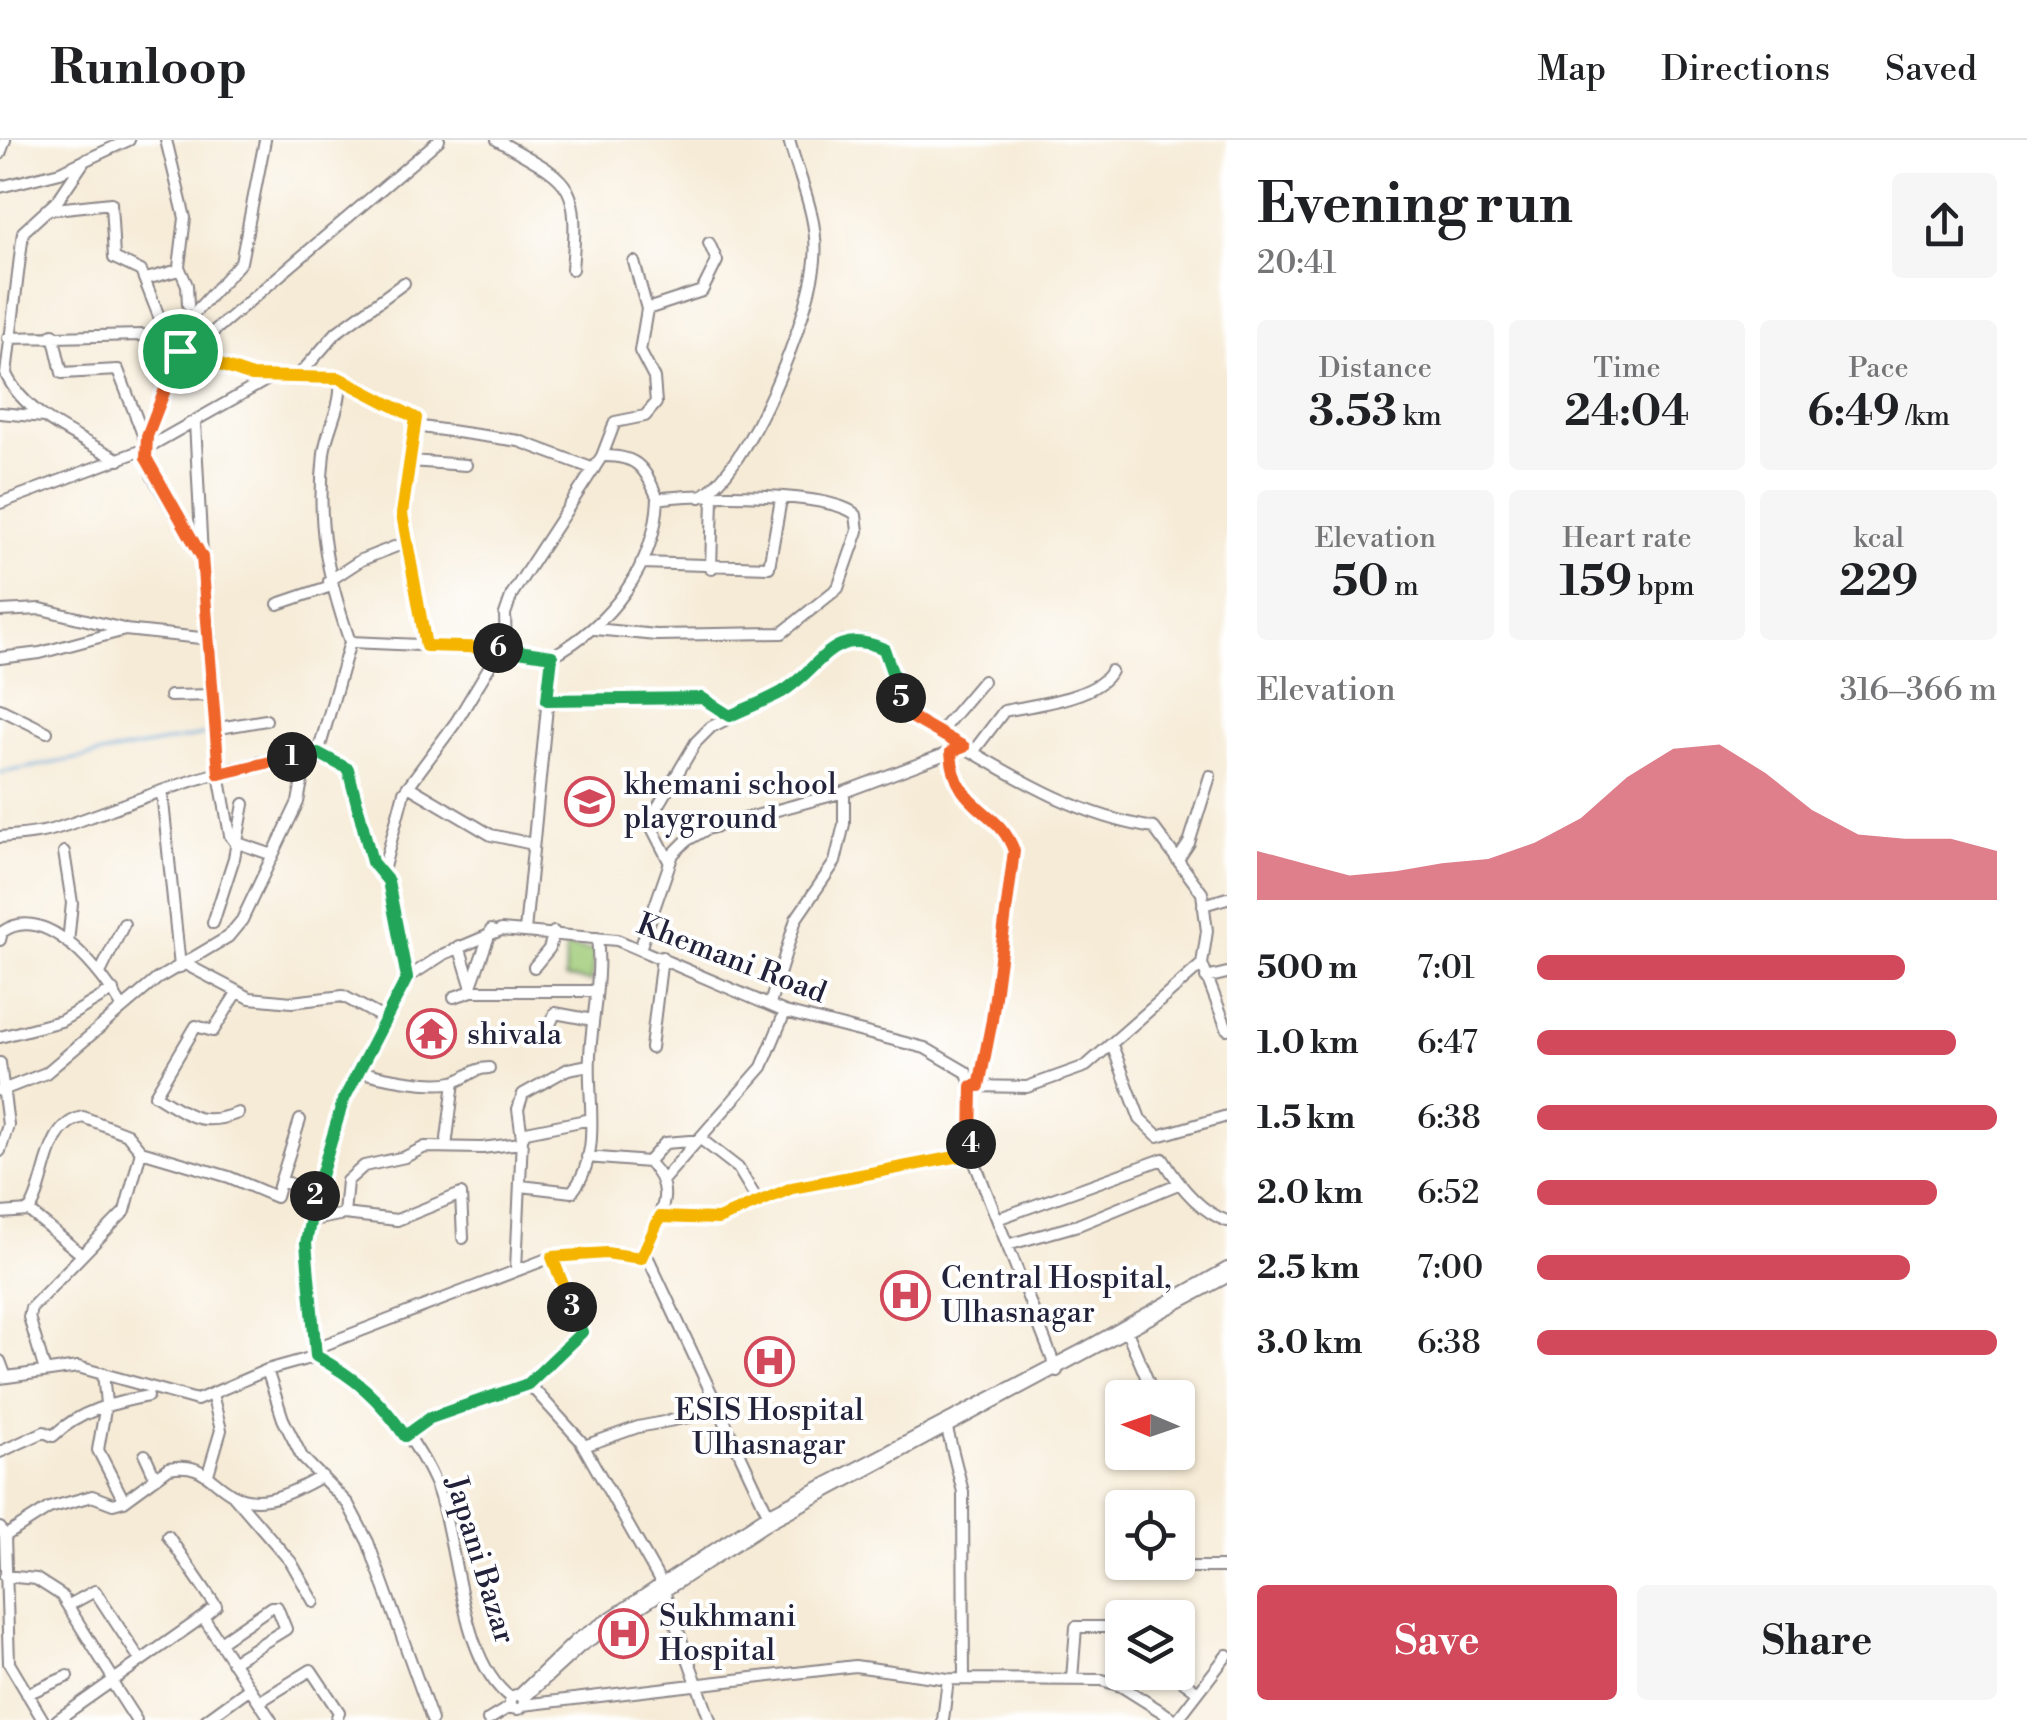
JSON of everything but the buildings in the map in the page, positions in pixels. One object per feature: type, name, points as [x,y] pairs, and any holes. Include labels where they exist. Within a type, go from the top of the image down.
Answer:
[{"type":"street","points":[[0,154],[5,140]]},
{"type":"street","points":[[0,187],[85,160],[129,140]]},
{"type":"street","points":[[166,140],[185,218],[179,270],[186,285],[188,306]]},
{"type":"street","points":[[145,445],[190,315],[241,262],[264,140]]},
{"type":"street","points":[[180,351],[439,140]]},
{"type":"street","points":[[497,140],[551,168],[570,186],[576,223],[572,269]]},
{"type":"street","points":[[699,498],[719,482],[753,436],[794,337],[815,262],[806,184],[789,140]]},
{"type":"street","points":[[85,160],[46,210],[23,232],[6,374],[10,384],[46,417],[119,460]]},
{"type":"street","points":[[46,210],[110,202],[114,258],[133,264],[146,279],[180,351]]},
{"type":"street","points":[[647,309],[702,291],[717,262],[709,244]]},
{"type":"street","points":[[316,1352],[307,1282],[309,1221],[314,1198],[356,1070],[407,978],[383,871],[408,786],[503,649],[505,614],[512,594],[602,456],[615,422],[644,416],[656,403],[654,378],[640,351],[647,309],[634,262]]},
{"type":"street","points":[[146,279],[179,270]]},
{"type":"street","points":[[300,374],[337,332],[404,283]]},
{"type":"street","points":[[8,338],[131,333],[270,377],[300,374],[339,378],[416,418],[402,514],[426,646]]},
{"type":"street","points":[[53,334],[62,373],[120,373],[152,475],[202,557]]},
{"type":"street","points":[[0,503],[119,460],[195,422],[270,377]]},
{"type":"street","points":[[3,1088],[46,1073],[157,979],[228,937],[242,920],[298,802],[350,642],[322,546],[320,497],[325,440],[340,393],[339,378]]},
{"type":"street","points":[[0,413],[46,417]]},
{"type":"street","points":[[195,422],[219,774],[236,842]]},
{"type":"street","points":[[416,426],[519,441],[594,469]]},
{"type":"street","points":[[350,642],[503,649],[552,656],[595,629],[626,592],[654,530],[658,499],[648,470],[636,461],[602,456]]},
{"type":"street","points":[[410,461],[466,465]]},
{"type":"street","points":[[711,568],[713,498]]},
{"type":"street","points":[[595,629],[656,635],[772,636],[796,623],[838,588],[858,524],[846,507],[780,498],[658,499]]},
{"type":"street","points":[[640,563],[711,568],[771,565],[780,498]]},
{"type":"street","points":[[278,604],[330,583],[360,560],[407,542]]},
{"type":"street","points":[[0,611],[41,609],[125,630],[210,639]]},
{"type":"street","points":[[0,658],[40,653],[125,630]]},
{"type":"street","points":[[670,863],[653,834],[651,814],[696,742],[730,716],[782,692],[844,641],[863,640],[884,649],[908,715],[1027,785],[1091,814],[1154,828],[1180,858],[1202,894],[1207,931],[1202,964],[1227,1029]]},
{"type":"street","points":[[525,931],[552,656]]},
{"type":"street","points":[[640,949],[670,863],[686,841],[707,829],[844,792],[951,752],[968,750],[1004,711],[1049,704],[1106,680],[1111,670]]},
{"type":"street","points":[[939,732],[983,681]]},
{"type":"street","points":[[170,696],[214,695]]},
{"type":"street","points":[[547,700],[702,698],[730,716]]},
{"type":"street","points":[[0,709],[47,732]]},
{"type":"street","points":[[225,726],[266,720]]},
{"type":"street","points":[[951,752],[956,785],[1009,838],[1014,851],[992,1020],[976,1086],[971,1154],[1055,1367]]},
{"type":"street","points":[[0,837],[60,828],[219,774],[313,754],[348,769],[372,862],[383,871]]},
{"type":"street","points":[[1180,858],[1189,843],[1210,776]]},
{"type":"street","points":[[408,786],[491,835],[533,844]]},
{"type":"street","points":[[162,792],[182,966]]},
{"type":"street","points":[[770,1004],[796,919],[836,862],[844,824],[844,792]]},
{"type":"street","points":[[212,923],[244,804]]},
{"type":"street","points":[[236,842],[272,854]]},
{"type":"street","points":[[64,852],[72,903],[68,944]]},
{"type":"street","points":[[1203,905],[1227,898]]},
{"type":"street","points":[[101,971],[124,924]]},
{"type":"street","points":[[0,940],[3,928],[28,925],[54,931],[101,971],[123,1008]]},
{"type":"street","points":[[472,988],[492,930]]},
{"type":"street","name":"Khemani Road","points":[[407,978],[492,930],[597,938],[662,957],[786,1012],[925,1048],[966,1072],[976,1086]]},
{"type":"street","points":[[534,967],[548,950],[554,932]]},
{"type":"street","points":[[521,1186],[572,1192],[587,1157],[597,938]]},
{"type":"street","points":[[459,946],[472,988]]},
{"type":"street","points":[[651,1048],[662,957]]},
{"type":"street","points":[[976,1086],[1045,1083],[1086,1066],[1202,964]]},
{"type":"street","points":[[182,966],[237,993],[292,1002],[343,996],[383,1018]]},
{"type":"street","points":[[1206,978],[1227,973]]},
{"type":"street","points":[[454,997],[472,988],[594,991]]},
{"type":"street","points":[[0,1036],[61,1021],[113,990]]},
{"type":"street","points":[[549,1028],[555,1013],[555,991]]},
{"type":"street","points":[[237,993],[213,1031],[196,1026],[155,1094],[210,1123],[238,1113]]},
{"type":"street","points":[[663,1180],[762,1067],[786,1012]]},
{"type":"street","points":[[555,1013],[593,1020]]},
{"type":"street","points":[[1112,1045],[1140,1119],[1158,1136],[1227,1116]]},
{"type":"street","points":[[0,1063],[8,1126],[0,1150]]},
{"type":"street","points":[[516,1268],[522,1140],[518,1108],[522,1094],[568,1070],[590,1065]]},
{"type":"street","points":[[356,1070],[378,1077],[454,1082],[472,1069],[489,1068]]},
{"type":"street","points":[[446,1147],[454,1082]]},
{"type":"street","points":[[29,1211],[49,1154],[74,1119],[109,1125],[133,1138],[141,1151],[229,1177],[276,1197],[300,1120]]},
{"type":"street","points":[[522,1140],[526,1132],[591,1119]]},
{"type":"street","points":[[344,1214],[347,1181],[364,1166],[404,1158],[425,1147],[522,1140]]},
{"type":"street","points":[[648,1162],[665,1144],[702,1140],[738,1168],[759,1203]]},
{"type":"street","points":[[45,1372],[29,1313],[127,1208],[141,1151]]},
{"type":"street","points":[[660,1217],[718,1219],[792,1188],[971,1154]]},
{"type":"street","points":[[587,1157],[648,1162],[663,1180],[666,1202],[641,1258]]},
{"type":"street","points":[[996,1219],[1163,1159],[1178,1184],[1215,1216],[1227,1221]]},
{"type":"street","points":[[322,1175],[347,1181]]},
{"type":"street","points":[[280,1183],[289,1183],[298,1193],[314,1198]]},
{"type":"street","points":[[1007,1246],[1078,1225],[1178,1184]]},
{"type":"street","points":[[309,1221],[344,1214],[397,1220],[461,1194],[463,1238]]},
{"type":"street","points":[[0,1213],[29,1211],[81,1254]]},
{"type":"street","points":[[0,1361],[3,1378],[78,1366],[197,1400],[420,1311],[516,1268],[552,1257],[606,1253],[641,1258],[649,1260],[770,1517]]},
{"type":"street","points":[[405,1436],[430,1418],[528,1384],[582,1332],[552,1257]]},
{"type":"street","points":[[1126,1330],[1227,1268]]},
{"type":"street","points":[[488,1720],[517,1704],[576,1640],[770,1517],[1227,1277]]},
{"type":"street","points":[[1126,1330],[1147,1380]]},
{"type":"street","name":"Japani Bazar","points":[[316,1352],[362,1382],[382,1401],[434,1482],[480,1650],[498,1685],[517,1704]]},
{"type":"street","points":[[266,1370],[282,1419],[302,1456],[348,1504],[368,1542],[432,1720]]},
{"type":"street","points":[[102,1373],[106,1404],[98,1450],[124,1500]]},
{"type":"street","points":[[528,1384],[584,1446],[663,1587],[710,1720]]},
{"type":"street","points":[[208,1474],[221,1430],[212,1394]]},
{"type":"street","points":[[0,1452],[44,1432],[53,1436],[74,1417],[106,1404],[148,1396]]},
{"type":"street","points":[[584,1446],[638,1428],[720,1411]]},
{"type":"street","points":[[946,1427],[963,1492],[964,1678]]},
{"type":"street","points":[[145,1455],[155,1477]]},
{"type":"street","points":[[43,1720],[8,1663],[3,1621],[2,1532],[49,1508],[92,1496],[113,1504],[179,1466],[208,1474],[232,1494],[291,1562],[314,1602]]},
{"type":"street","points":[[232,1494],[274,1498],[322,1476]]},
{"type":"street","points":[[57,1720],[216,1606],[168,1536]]},
{"type":"street","points":[[1195,1567],[1227,1567]]},
{"type":"street","points":[[5,1576],[48,1583],[69,1605],[136,1720]]},
{"type":"street","points":[[69,1605],[95,1592],[141,1661]]},
{"type":"street","points":[[220,1642],[271,1606],[276,1607],[286,1629],[232,1662]]},
{"type":"street","points":[[203,1617],[270,1720]]},
{"type":"street","points":[[1072,1679],[1076,1627],[1105,1627]]},
{"type":"street","points":[[517,1704],[700,1688],[855,1666],[948,1680],[1072,1679],[1120,1686],[1176,1720],[1227,1654]]},
{"type":"street","points":[[259,1702],[311,1670],[339,1712],[336,1720]]},
{"type":"street","points":[[28,1694],[68,1676]]},
{"type":"street","points":[[944,1720],[948,1680]]},
{"type":"street","points":[[206,1720],[250,1688]]},
{"type":"green space","points":[[566,947],[595,951],[592,982],[565,978]]},
{"type":"waterway","points":[[0,773],[203,735]]},
{"type":"place","name":"khemani school playground","points":[[589,801]]},
{"type":"place","name":"shivala","points":[[432,1034]]},
{"type":"place","name":"Central Hospital, Ulhasnagar","points":[[906,1295]]},
{"type":"place","name":"ESIS Hospital Ulhasnagar","points":[[769,1361]]},
{"type":"place","name":"Sukhmani Hospital","points":[[624,1633]]},
{"type":"route","points":[[180,351],[252,376],[330,375],[416,418],[402,514],[426,646],[513,649],[552,656],[547,700],[702,698],[730,716],[782,692],[844,641],[863,640],[884,649],[908,715],[964,747],[951,752],[956,785],[1009,838],[1014,851],[992,1020],[979,1086],[972,1086],[971,1154],[792,1188],[718,1219],[685,1221],[660,1217],[646,1240],[641,1258],[606,1253],[552,1257],[582,1332],[528,1384],[430,1418],[405,1436],[382,1401],[362,1382],[316,1356],[307,1282],[306,1243],[311,1209],[343,1101],[363,1054],[407,978],[388,881],[372,862],[345,766],[318,753],[219,774],[202,557],[152,475],[146,458],[145,441],[180,351]]}]
